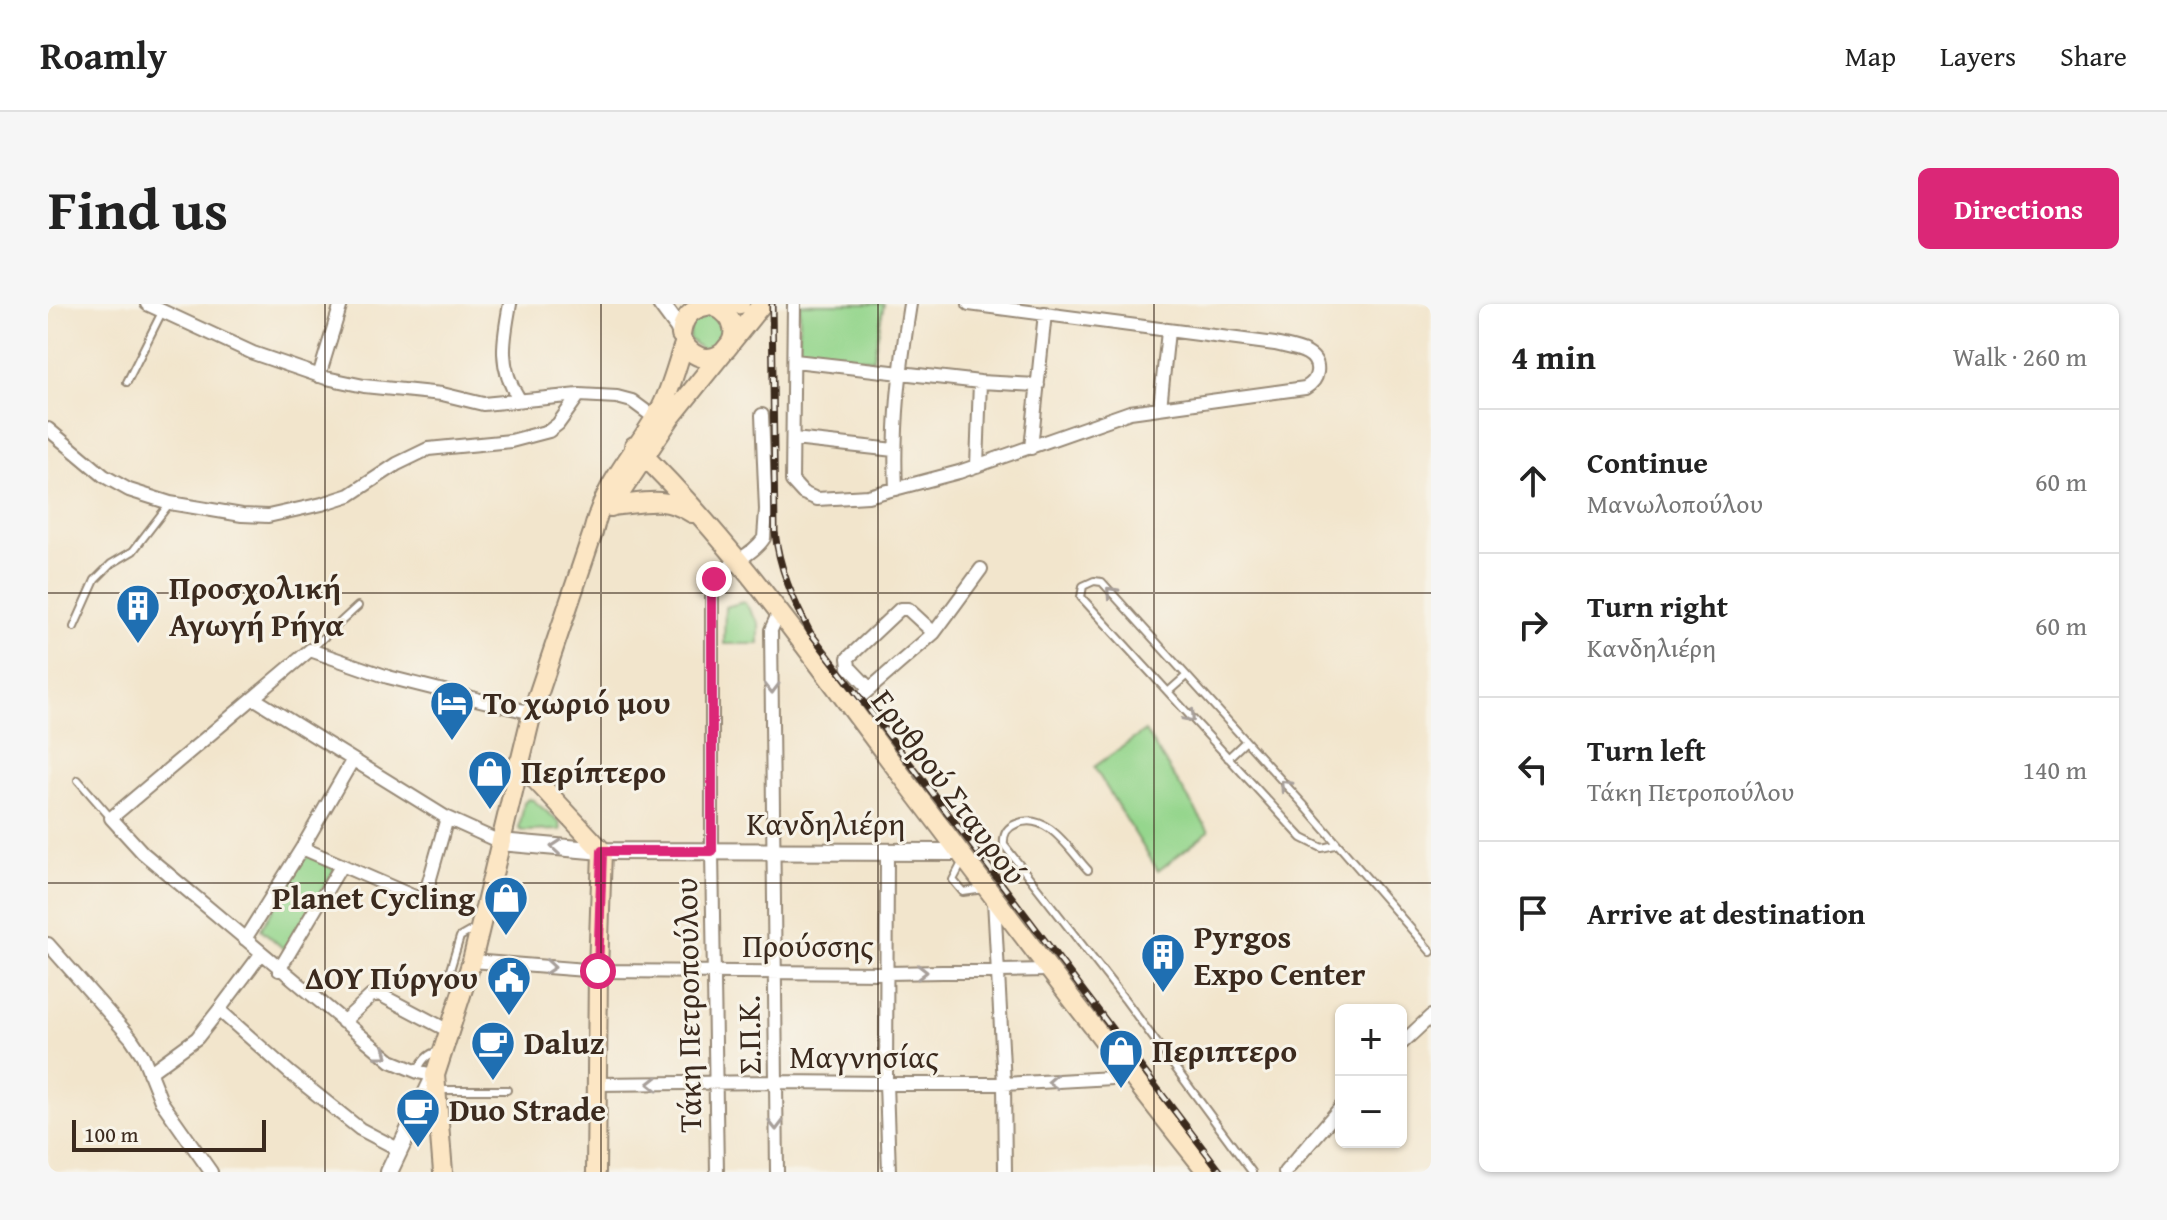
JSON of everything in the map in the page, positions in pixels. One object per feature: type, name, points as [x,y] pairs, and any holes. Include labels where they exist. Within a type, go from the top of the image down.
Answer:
[{"type":"main road","points":[[593,532],[612,506],[663,405],[683,339],[685,318],[691,312],[711,306],[740,304]]},
{"type":"main road","points":[[443,1172],[440,1131],[430,1079],[472,961],[532,713],[571,614],[598,509],[606,491],[671,417],[762,304]]},
{"type":"main road","points":[[683,339],[689,351],[705,358],[728,348],[732,341],[732,324],[729,317],[711,306]]},
{"type":"main road","name":"Ερυθρού Σταυρού","points":[[639,451],[704,521],[779,612],[1048,970],[1207,1172]]},
{"type":"main road","points":[[612,506],[656,500],[679,506],[704,521]]},
{"type":"main road","points":[[519,762],[602,851],[596,1172]]},
{"type":"street","points":[[147,304],[253,353],[319,376],[364,386],[442,394],[483,404],[579,395],[617,397],[632,401],[655,418]]},
{"type":"street","points":[[319,376],[341,304]]},
{"type":"street","points":[[510,304],[505,331],[505,370],[519,399]]},
{"type":"street","points":[[661,304],[683,339]]},
{"type":"street","points":[[688,304],[711,306]]},
{"type":"street","points":[[794,304],[792,481],[803,493],[817,499],[831,500],[896,489],[977,466],[1130,412],[1305,388],[1311,385],[1317,368],[1311,355],[1275,344],[969,304]]},
{"type":"street","points":[[896,489],[894,450],[899,373],[910,304]]},
{"type":"street","points":[[1031,448],[1045,313]]},
{"type":"street","points":[[1160,408],[1168,331]]},
{"type":"street","points":[[795,361],[980,382],[1038,385]]},
{"type":"street","points":[[977,466],[980,382]]},
{"type":"street","points":[[48,429],[104,476],[129,490],[170,503],[242,515],[268,516],[350,495],[397,464],[428,449],[511,441],[549,431],[558,424],[579,395]]},
{"type":"street","name":"Τάκη Πετροπούλου","points":[[717,1172],[712,585],[718,576],[759,545],[766,531],[762,415]]},
{"type":"street","points":[[794,439],[894,450]]},
{"type":"street","points":[[850,706],[934,633],[981,569]]},
{"type":"street","points":[[870,689],[849,667],[848,658],[900,609],[908,609],[934,633]]},
{"type":"street","name":"Σ.Π.Κ.","points":[[777,1172],[771,630],[779,612]]},
{"type":"street","points":[[389,1172],[410,1131],[430,1079],[391,1061],[279,970],[143,853],[111,818],[310,650],[388,677],[532,713]]},
{"type":"street","points":[[255,699],[447,818],[500,842]]},
{"type":"street","points":[[245,939],[352,761]]},
{"type":"street","points":[[302,848],[412,897],[422,896],[427,889],[447,818]]},
{"type":"street","name":"Κανδηλιέρη","points":[[500,842],[602,851],[962,855]]},
{"type":"street","points":[[887,853],[886,1083],[889,1172]]},
{"type":"street","points":[[279,970],[341,866]]},
{"type":"street","points":[[991,893],[999,972],[1005,1172]]},
{"type":"street","points":[[48,944],[131,1038],[143,1056],[161,1101],[211,1172]]},
{"type":"street","points":[[149,1073],[197,1038],[261,954]]},
{"type":"street","name":"Προύσσης","points":[[472,961],[598,971],[887,973],[1048,970]]},
{"type":"street","points":[[343,1022],[371,996],[379,994],[449,1031]]},
{"type":"street","points":[[219,1010],[347,1120],[400,1150]]},
{"type":"street","points":[[1407,1038],[1431,1016]]},
{"type":"street","name":"Μαγνησίας","points":[[597,1084],[1004,1084],[1131,1077]]},
{"type":"street","points":[[1285,1172],[1335,1114]]},
{"type":"street","points":[[410,1131],[423,1128],[440,1131]]},
{"type":"lane","points":[[127,382],[162,312]]},
{"type":"lane","points":[[74,627],[95,580],[111,564],[133,551],[170,503]]},
{"type":"lane","points":[[1335,845],[1322,848],[1302,838],[1081,597],[1083,586],[1094,581],[1102,582],[1431,952]]},
{"type":"lane","points":[[310,650],[358,606]]},
{"type":"lane","points":[[1168,692],[1186,676]]},
{"type":"lane","points":[[1228,758],[1246,741]]},
{"type":"lane","points":[[78,780],[111,818]]},
{"type":"lane","points":[[1088,870],[1041,823],[1019,822],[1004,834],[1004,845],[1126,1001],[1252,1172]]},
{"type":"lane","points":[[463,989],[450,970],[460,937],[481,925]]},
{"type":"lane","points":[[430,1079],[507,1090]]},
{"type":"green space","points":[[800,304],[884,304],[873,359],[805,353],[799,344]]},
{"type":"green space","points":[[709,311],[728,328],[722,346],[705,352],[689,339],[691,320]]},
{"type":"green space","points":[[744,602],[759,623],[759,644],[724,644],[725,607]]},
{"type":"green space","points":[[1145,731],[1209,831],[1158,871],[1094,767]]},
{"type":"green space","points":[[528,799],[560,823],[561,830],[519,829],[524,803]]},
{"type":"green space","points":[[306,854],[335,869],[285,950],[261,929]]},
{"type":"railway","points":[[772,304],[775,532],[783,571],[810,632],[1221,1172]]},
{"type":"place","name":"Προσχολική Αγωγή Ρήγα","points":[[138,645]]},
{"type":"place","name":"Το χωριό μου","points":[[452,742]]},
{"type":"place","name":"Περίπτερο","points":[[490,811]]},
{"type":"place","name":"Planet Cycling","points":[[506,937]]},
{"type":"place","name":"Pyrgos Expo Center","points":[[1163,994]]},
{"type":"place","name":"ΔΟΥ Πύργου","points":[[509,1017]]},
{"type":"place","name":"Daluz","points":[[493,1082]]},
{"type":"place","name":"Περιπτερο","points":[[1121,1090]]},
{"type":"place","name":"Duo Strade","points":[[418,1149]]},
{"type":"route","points":[[598,971],[602,851],[712,851],[714,579]]}]
